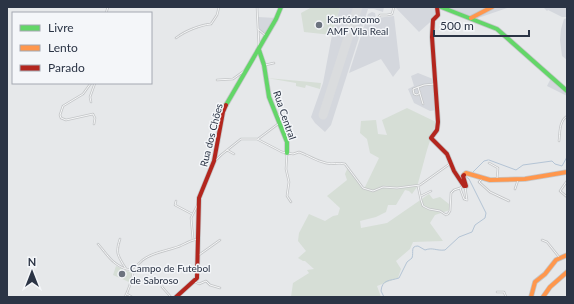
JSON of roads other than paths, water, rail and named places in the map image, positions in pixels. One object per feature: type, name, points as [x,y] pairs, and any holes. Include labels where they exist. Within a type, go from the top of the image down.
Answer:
[{"type":"main road","name":"Rua dos Chões","points":[[195,281],[197,275],[198,255],[199,201],[214,163],[224,110],[259,51],[281,7]]},
{"type":"main road","points":[[437,7],[438,15],[433,20],[432,35],[438,126],[437,131],[431,139],[447,154],[454,172],[463,187]]},
{"type":"main road","points":[[441,7],[474,18],[501,32],[567,91]]},
{"type":"main road","points":[[474,18],[492,7]]},
{"type":"main road","name":"Rua Central","points":[[259,51],[264,65],[269,94],[287,142],[287,153]]},
{"type":"main road","points":[[463,187],[466,185],[463,175],[467,173],[488,180],[518,179],[567,172]]},
{"type":"main road","points":[[531,297],[536,282],[545,274],[554,262],[567,255]]},
{"type":"main road","points":[[544,297],[550,287],[567,273]]},
{"type":"main road","points":[[176,297],[195,281]]},
{"type":"street","points":[[176,38],[181,34],[204,24],[211,24],[219,7]]},
{"type":"street","points":[[257,7],[259,51]]},
{"type":"street","points":[[378,18],[380,14],[392,14],[394,7]]},
{"type":"street","points":[[258,28],[267,36]]},
{"type":"street","points":[[262,33],[267,36]]},
{"type":"street","points":[[264,65],[274,63]]},
{"type":"street","points":[[217,80],[233,79],[247,69]]},
{"type":"street","points":[[90,84],[82,94],[64,106],[60,112],[60,115],[61,118],[66,120],[93,114],[95,117],[94,124]]},
{"type":"street","points":[[91,102],[90,95],[95,84]]},
{"type":"street","points":[[420,93],[415,95],[412,92],[412,88],[435,84]]},
{"type":"street","points":[[418,87],[423,104]]},
{"type":"street","points":[[559,141],[560,130],[564,118],[567,116]]},
{"type":"street","points":[[214,163],[239,140],[258,139],[280,122]]},
{"type":"street","points":[[258,139],[275,150],[293,154],[299,152],[326,163],[332,164],[337,162],[345,164],[364,188],[373,191],[384,186],[397,188],[418,185],[451,163]]},
{"type":"street","points":[[227,150],[234,154]]},
{"type":"street","name":"Rua Central","points":[[287,153],[286,169],[289,182],[287,187],[287,196],[290,202]]},
{"type":"street","points":[[489,163],[498,168],[497,179]]},
{"type":"street","points":[[483,178],[479,182],[488,191],[509,201]]},
{"type":"street","points":[[515,189],[518,179]]},
{"type":"street","points":[[567,181],[560,191],[567,197]]},
{"type":"street","points":[[418,185],[422,204],[430,210],[440,211],[447,214],[450,211],[451,193],[454,190],[463,187]]},
{"type":"street","points":[[463,187],[467,193],[467,200],[464,200],[462,196],[463,187]]},
{"type":"street","points":[[420,196],[423,196],[431,191]]},
{"type":"street","points":[[462,196],[467,193]]},
{"type":"street","points":[[176,201],[175,206],[192,214]]},
{"type":"street","points":[[193,240],[191,222],[192,214],[199,201]]},
{"type":"street","points":[[120,239],[117,249],[126,269]]},
{"type":"street","points":[[125,297],[135,270],[150,254],[181,246],[198,239]]},
{"type":"street","points":[[198,255],[220,240]]},
{"type":"street","points":[[542,240],[547,242],[560,258]]},
{"type":"street","points":[[98,244],[107,256],[118,265],[126,269],[135,270]]},
{"type":"street","points":[[160,279],[162,287],[172,297]]},
{"type":"street","points":[[195,281],[200,284],[206,281],[209,285],[220,288]]},
{"type":"street","points":[[497,292],[504,292],[506,297]]},
{"type":"street","points":[[127,293],[132,297]]},
{"type":"waterway","points":[[489,160],[516,170],[523,165],[552,161],[555,164],[562,166],[567,157]]},
{"type":"waterway","points":[[466,172],[472,173],[484,161],[488,160]]},
{"type":"waterway","points":[[384,297],[381,291],[383,284],[387,281],[399,278],[407,262],[412,258],[414,247],[418,246],[425,250],[445,250],[459,237],[472,232],[475,225],[485,218],[486,213],[469,179],[464,175]]},
{"type":"place","name":"Kartódromo AMF Vila Real","points":[[319,25]]},
{"type":"place","name":"Campo de Futebol de Sabroso","points":[[122,274]]}]
